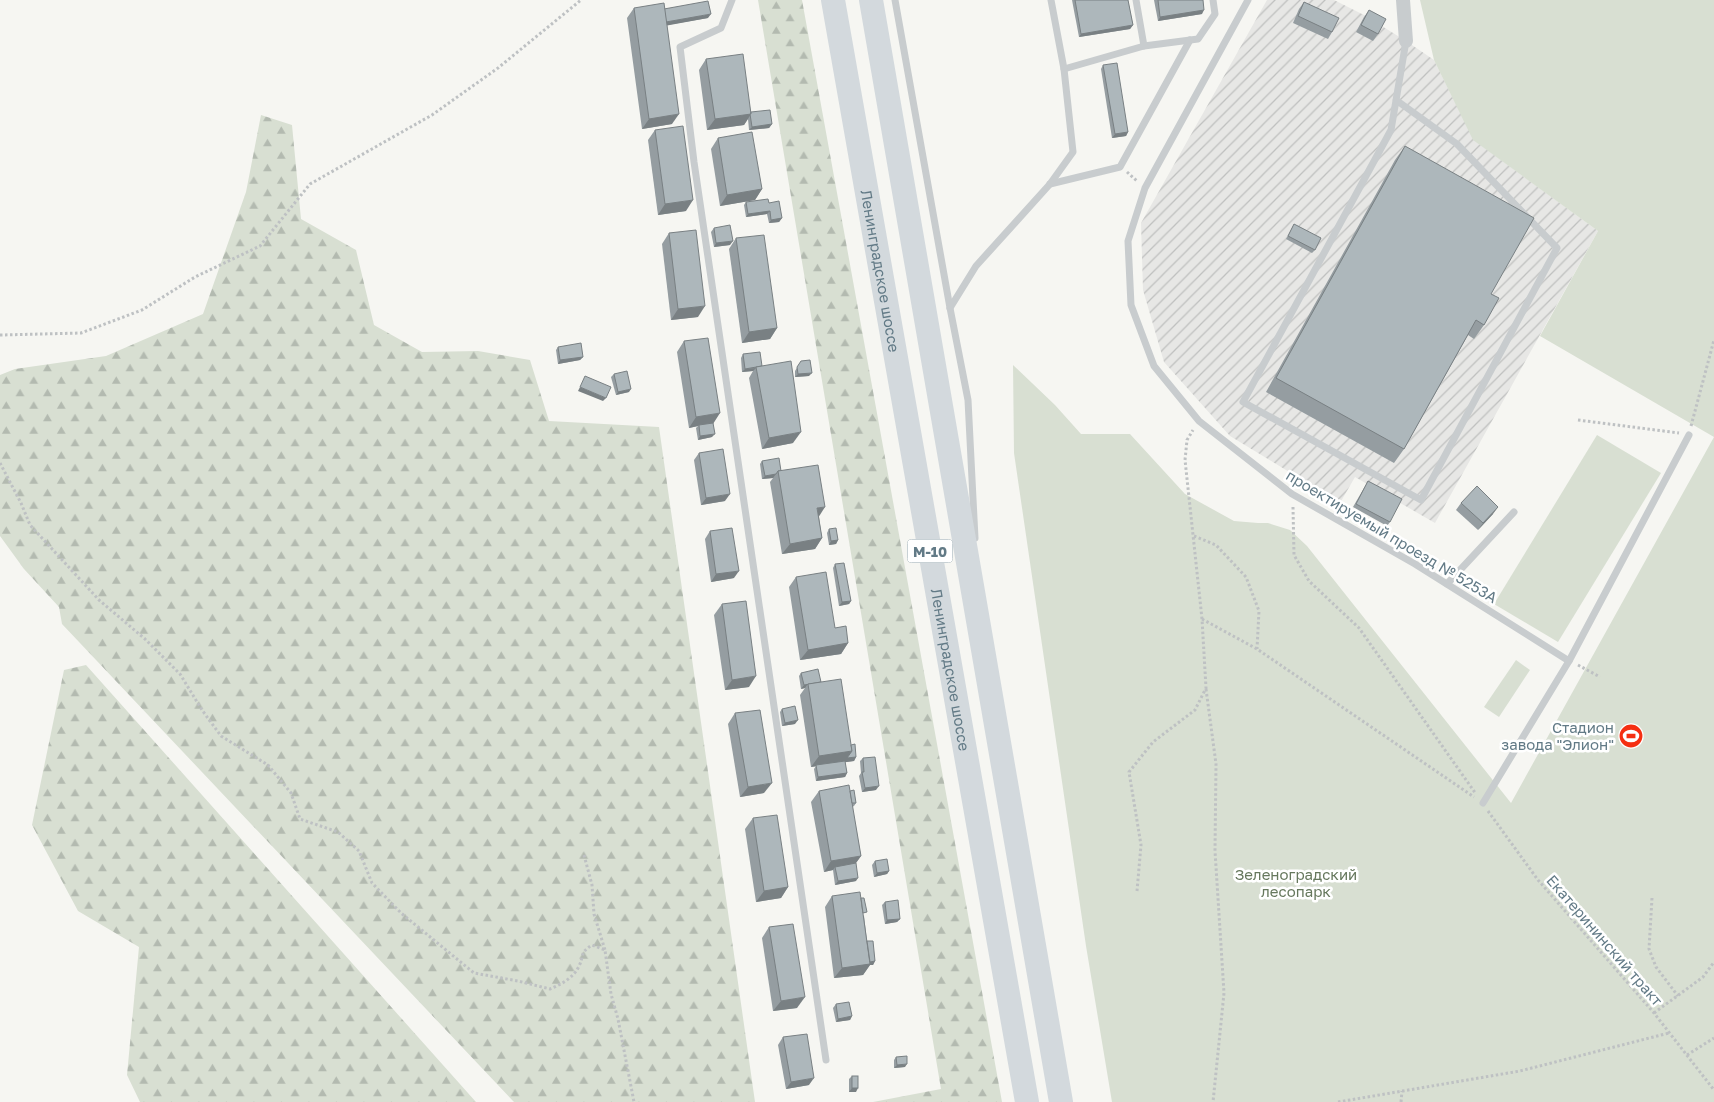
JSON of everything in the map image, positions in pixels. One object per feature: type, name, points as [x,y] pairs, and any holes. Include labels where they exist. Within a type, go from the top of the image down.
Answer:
[{"type":"highway","name":"Ленинградское шоссе","points":[[833,0],[1027,1102]]},
{"type":"highway","name":"М-10","points":[[870,0],[1061,1102]]},
{"type":"street","points":[[1403,0],[1406,41]]},
{"type":"lane","points":[[732,0],[721,28],[680,47],[694,162],[826,1060]]},
{"type":"lane","points":[[895,0],[968,400],[975,545]]},
{"type":"lane","points":[[950,308],[976,266],[1050,184],[1073,152],[1064,69],[1051,0]]},
{"type":"lane","points":[[1136,0],[1144,46]]},
{"type":"lane","points":[[1064,69],[1144,46],[1198,39],[1215,14],[1213,0]]},
{"type":"lane","name":"проектируемый проезд № 5253А","points":[[1248,0],[1145,188],[1128,241],[1131,305],[1154,366],[1198,421],[1292,494],[1447,584],[1569,660]]},
{"type":"lane","points":[[1050,184],[1120,167],[1190,40]]},
{"type":"lane","points":[[1396,100],[1457,144],[1558,248],[1421,500],[1243,402],[1391,130],[1396,100],[1406,41]]},
{"type":"lane","points":[[1483,803],[1569,660],[1689,435]]},
{"type":"lane","points":[[1447,584],[1514,512]]},
{"type":"lane","points":[[976,565],[979,623]]},
{"type":"path","points":[[0,335],[81,333],[142,310],[195,277],[260,246],[310,184],[432,115],[498,68],[581,0]]},
{"type":"path","points":[[1120,167],[1145,188]]},
{"type":"path","points":[[1578,420],[1689,435],[1714,340]]},
{"type":"path","points":[[1198,421],[1187,440],[1185,460],[1202,619],[1206,688],[1216,764],[1215,850],[1224,993],[1213,1102]]},
{"type":"path","points":[[0,463],[10,480],[30,525],[99,600],[145,639],[180,674],[202,710],[221,736],[268,765],[291,793],[300,819],[338,832],[359,851],[372,884],[401,913],[451,955],[474,973],[518,981],[550,990],[564,983],[578,969],[583,951],[592,945],[605,950]]},
{"type":"path","name":"Екатерининский тракт","points":[[1292,494],[1294,555],[1309,581],[1359,628],[1538,880],[1654,1013],[1668,1034],[1714,1090]]},
{"type":"path","points":[[1194,536],[1216,545],[1246,578],[1259,611],[1257,649]]},
{"type":"path","points":[[1202,619],[1257,649],[1483,803]]},
{"type":"path","points":[[1569,660],[1600,677]]},
{"type":"path","points":[[1137,891],[1141,845],[1129,772],[1153,742],[1194,710],[1206,688]]},
{"type":"path","points":[[584,855],[592,886],[594,914],[605,950],[611,994],[618,1019],[634,1102]]},
{"type":"path","points":[[1652,898],[1649,949],[1656,967],[1678,996]]},
{"type":"path","points":[[1654,1013],[1703,977],[1714,962]]},
{"type":"path","points":[[1338,1102],[1520,1071],[1668,1034]]},
{"type":"path","points":[[1687,1055],[1714,1038]]},
{"type":"path","points":[[1401,1102],[1402,1091]]},
{"type":"shaded area","points":[[1267,0],[1334,0],[1364,15],[1434,60],[1474,140],[1598,231],[1435,523],[1355,477],[1340,503],[1230,436],[1164,362],[1143,290],[1141,223]]},
{"type":"green space","points":[[758,0],[802,0],[1002,1102],[873,1102],[941,1089]]},
{"type":"green space","points":[[1420,0],[1714,0],[1714,437],[1540,336],[1598,231],[1473,140],[1434,60]]},
{"type":"green space","points":[[261,115],[292,125],[301,219],[356,250],[374,325],[422,352],[478,351],[530,360],[549,421],[659,427],[755,1102],[514,1102],[62,624],[59,607],[24,569],[0,536],[0,375],[15,369],[106,356],[203,314],[246,192]]},
{"type":"green space","name":"Зеленоградский лесопарк","points":[[1013,365],[1055,405],[1081,434],[1130,434],[1185,494],[1234,521],[1268,523],[1290,530],[1307,546],[1511,803],[1714,437],[1714,1102],[1112,1102],[1086,946],[1014,453]]},
{"type":"green space","points":[[1597,435],[1661,473],[1558,642],[1494,604]]},
{"type":"green space","points":[[1516,660],[1530,670],[1499,717],[1484,707]]},
{"type":"green space","points":[[86,665],[476,1102],[140,1102],[127,1075],[139,947],[78,911],[32,825],[64,670]]},
{"type":"building","points":[[1075,0],[1128,0],[1133,25],[1081,34]]},
{"type":"building","points":[[1158,0],[1203,0],[1204,10],[1160,17]]},
{"type":"building","points":[[708,1],[711,14],[666,22],[664,9]]},
{"type":"building","points":[[1304,2],[1339,18],[1332,32],[1298,16]]},
{"type":"building","points":[[664,3],[679,114],[649,119],[634,8]]},
{"type":"building","points":[[1369,10],[1386,19],[1378,34],[1361,25]]},
{"type":"building","points":[[743,54],[751,114],[715,119],[706,59]]},
{"type":"building","points":[[1117,63],[1128,132],[1115,134],[1103,65]]},
{"type":"building","points":[[770,110],[772,124],[752,127],[751,112]]},
{"type":"building","points":[[683,126],[693,200],[665,204],[655,130]]},
{"type":"building","points":[[752,132],[762,189],[727,195],[718,138]]},
{"type":"building","points":[[1405,146],[1534,218],[1491,294],[1499,298],[1484,325],[1476,320],[1404,449],[1276,378]]},
{"type":"building","points":[[768,199],[769,203],[779,201],[782,218],[771,220],[770,211],[748,214],[746,202]]},
{"type":"building","points":[[1294,224],[1321,238],[1315,250],[1288,236]]},
{"type":"building","points":[[730,225],[733,241],[716,243],[714,228]]},
{"type":"building","points":[[696,230],[705,306],[678,309],[669,233]]},
{"type":"building","points":[[764,235],[777,328],[749,332],[736,238]]},
{"type":"building","points":[[708,338],[720,413],[696,417],[684,341]]},
{"type":"building","points":[[581,343],[583,357],[560,360],[558,347]]},
{"type":"building","points":[[760,352],[762,366],[745,369],[743,354]]},
{"type":"building","points":[[810,360],[812,373],[798,374],[797,367],[801,361]]},
{"type":"building","points":[[791,361],[801,432],[769,438],[756,367]]},
{"type":"building","points":[[627,371],[631,389],[618,392],[614,374]]},
{"type":"building","points":[[585,376],[611,387],[606,398],[580,387]]},
{"type":"building","points":[[713,423],[715,434],[700,436],[699,425]]},
{"type":"building","points":[[723,449],[730,494],[706,498],[699,453]]},
{"type":"building","points":[[779,458],[781,471],[765,476],[762,461]]},
{"type":"building","points":[[818,465],[825,507],[817,508],[822,538],[790,544],[778,471]]},
{"type":"building","points":[[1368,481],[1402,499],[1390,522],[1356,504]]},
{"type":"building","points":[[1477,486],[1498,507],[1483,523],[1461,503]]},
{"type":"building","points":[[732,528],[739,571],[716,574],[710,531]]},
{"type":"building","points":[[836,528],[838,540],[831,541],[829,529]]},
{"type":"building","points":[[844,563],[851,601],[842,602],[835,564]]},
{"type":"building","points":[[826,572],[835,628],[846,626],[848,643],[808,650],[796,577]]},
{"type":"building","points":[[746,601],[756,676],[732,680],[722,604]]},
{"type":"building","points":[[818,669],[821,682],[804,685],[801,673]]},
{"type":"building","points":[[841,679],[852,751],[819,756],[808,684]]},
{"type":"building","points":[[795,706],[798,720],[785,723],[782,709]]},
{"type":"building","points":[[760,710],[772,783],[748,787],[735,713]]},
{"type":"building","points":[[855,744],[856,757],[847,758],[852,751],[851,745]]},
{"type":"building","points":[[875,757],[879,786],[865,788],[862,772],[864,772],[863,758]]},
{"type":"building","points":[[845,761],[847,773],[818,777],[816,765]]},
{"type":"building","points":[[849,785],[861,856],[831,861],[819,791]]},
{"type":"building","points":[[854,790],[856,803],[852,803],[850,791]]},
{"type":"building","points":[[777,815],[788,887],[764,891],[753,818]]},
{"type":"building","points":[[887,859],[889,871],[877,873],[875,861]]},
{"type":"building","points":[[856,863],[858,878],[838,881],[835,867]]},
{"type":"building","points":[[860,892],[870,964],[842,968],[832,896]]},
{"type":"building","points":[[861,898],[864,898],[867,912],[863,913]]},
{"type":"building","points":[[898,900],[900,919],[887,920],[885,902]]},
{"type":"building","points":[[793,924],[805,997],[781,1001],[769,927]]},
{"type":"building","points":[[867,941],[873,941],[875,961],[870,962]]},
{"type":"building","points":[[849,1002],[852,1016],[838,1019],[836,1004]]},
{"type":"building","points":[[807,1034],[814,1078],[791,1082],[783,1037]]},
{"type":"building","points":[[907,1056],[907,1064],[897,1065],[896,1057]]},
{"type":"building","points":[[852,1076],[858,1076],[858,1088],[852,1088]]},
{"type":"place","name":"Стадион завода \"Элион\"","points":[[1631,736]]}]
